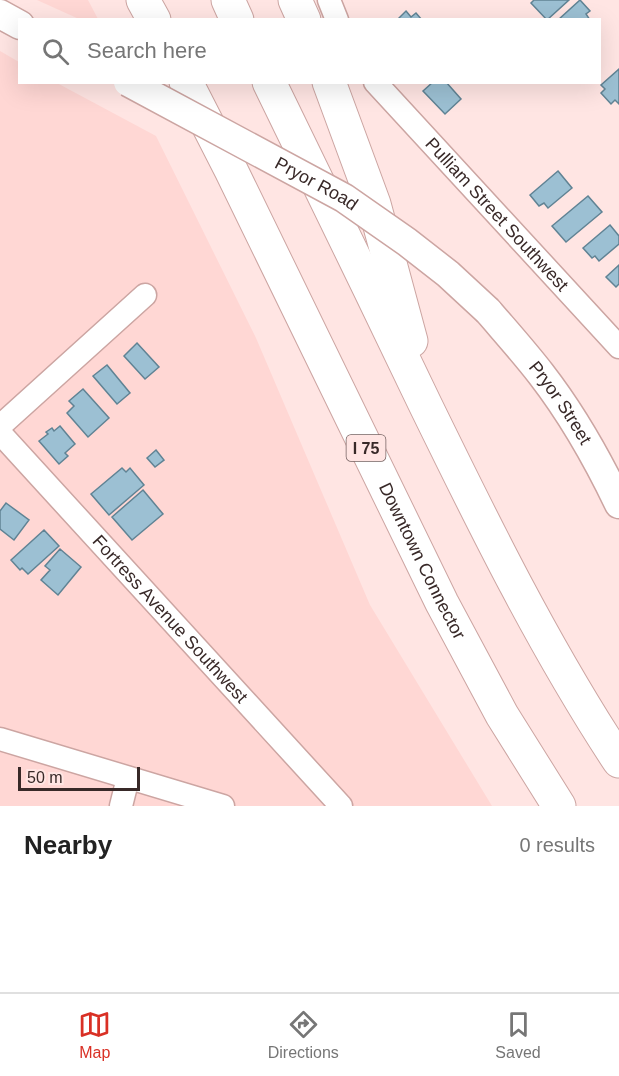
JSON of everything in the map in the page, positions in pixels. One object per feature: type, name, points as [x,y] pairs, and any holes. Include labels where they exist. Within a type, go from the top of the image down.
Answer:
[{"type":"highway","points":[[143,0],[153,18]]},
{"type":"highway","points":[[228,0],[236,18]]},
{"type":"highway","points":[[295,0],[303,18]]},
{"type":"highway","name":"Downtown Connector","points":[[187,84],[441,603],[502,715],[559,806]]},
{"type":"highway","points":[[270,84],[470,497],[544,639],[582,705],[619,761]]},
{"type":"highway","points":[[330,84],[374,204],[429,412]]},
{"type":"main road","points":[[0,14],[18,24]]},
{"type":"main road","name":"Pryor Road","points":[[132,84],[344,198],[448,274],[488,311]]},
{"type":"main road","name":"Pryor Street","points":[[488,311],[565,408],[590,447],[619,504]]},
{"type":"street","points":[[329,0],[336,18]]},
{"type":"street","name":"Pulliam Street Southwest","points":[[377,84],[619,347]]},
{"type":"street","points":[[0,426],[145,295]]},
{"type":"street","name":"Fortress Avenue Southwest","points":[[0,433],[341,806]]},
{"type":"street","points":[[0,739],[223,806]]},
{"type":"street","points":[[121,806],[128,777]]},
{"type":"shaded area","points":[[37,0],[88,0],[97,18],[77,18]]},
{"type":"shaded area","points":[[0,51],[18,61],[18,84],[59,84],[156,136],[256,338],[370,605],[492,806],[0,806]]},
{"type":"building","points":[[534,0],[569,0],[549,18],[545,18],[531,3]]},
{"type":"building","points":[[580,0],[590,11],[586,14],[589,18],[560,18]]},
{"type":"building","points":[[406,11],[411,17],[416,13],[420,18],[399,18]]},
{"type":"building","points":[[619,69],[619,104],[615,100],[611,104],[601,93],[605,89],[601,85]]},
{"type":"building","points":[[431,84],[448,84],[461,99],[445,114],[423,91]]},
{"type":"building","points":[[558,171],[572,188],[548,208],[544,203],[539,206],[530,195]]},
{"type":"building","points":[[588,196],[602,212],[566,242],[552,226]]},
{"type":"building","points":[[610,225],[619,236],[619,244],[599,261],[595,256],[592,258],[583,248]]},
{"type":"building","points":[[619,265],[619,284],[616,287],[606,277]]},
{"type":"building","points":[[137,343],[159,367],[145,379],[124,356]]},
{"type":"building","points":[[107,365],[130,393],[117,404],[93,376]]},
{"type":"building","points":[[83,389],[109,418],[88,437],[67,413],[74,406],[69,401]]},
{"type":"building","points":[[60,426],[75,444],[65,453],[68,456],[59,464],[39,441],[48,434],[46,432],[52,428],[54,431]]},
{"type":"building","points":[[156,450],[164,460],[155,467],[147,458]]},
{"type":"building","points":[[122,468],[126,472],[130,468],[144,485],[109,515],[91,494]]},
{"type":"building","points":[[143,490],[163,514],[132,540],[112,517]]},
{"type":"building","points":[[6,503],[29,520],[14,540],[0,529],[0,511]]},
{"type":"building","points":[[44,530],[59,546],[28,574],[22,568],[20,570],[11,560]]},
{"type":"building","points":[[60,549],[81,567],[58,595],[41,580],[50,570],[45,566]]}]
